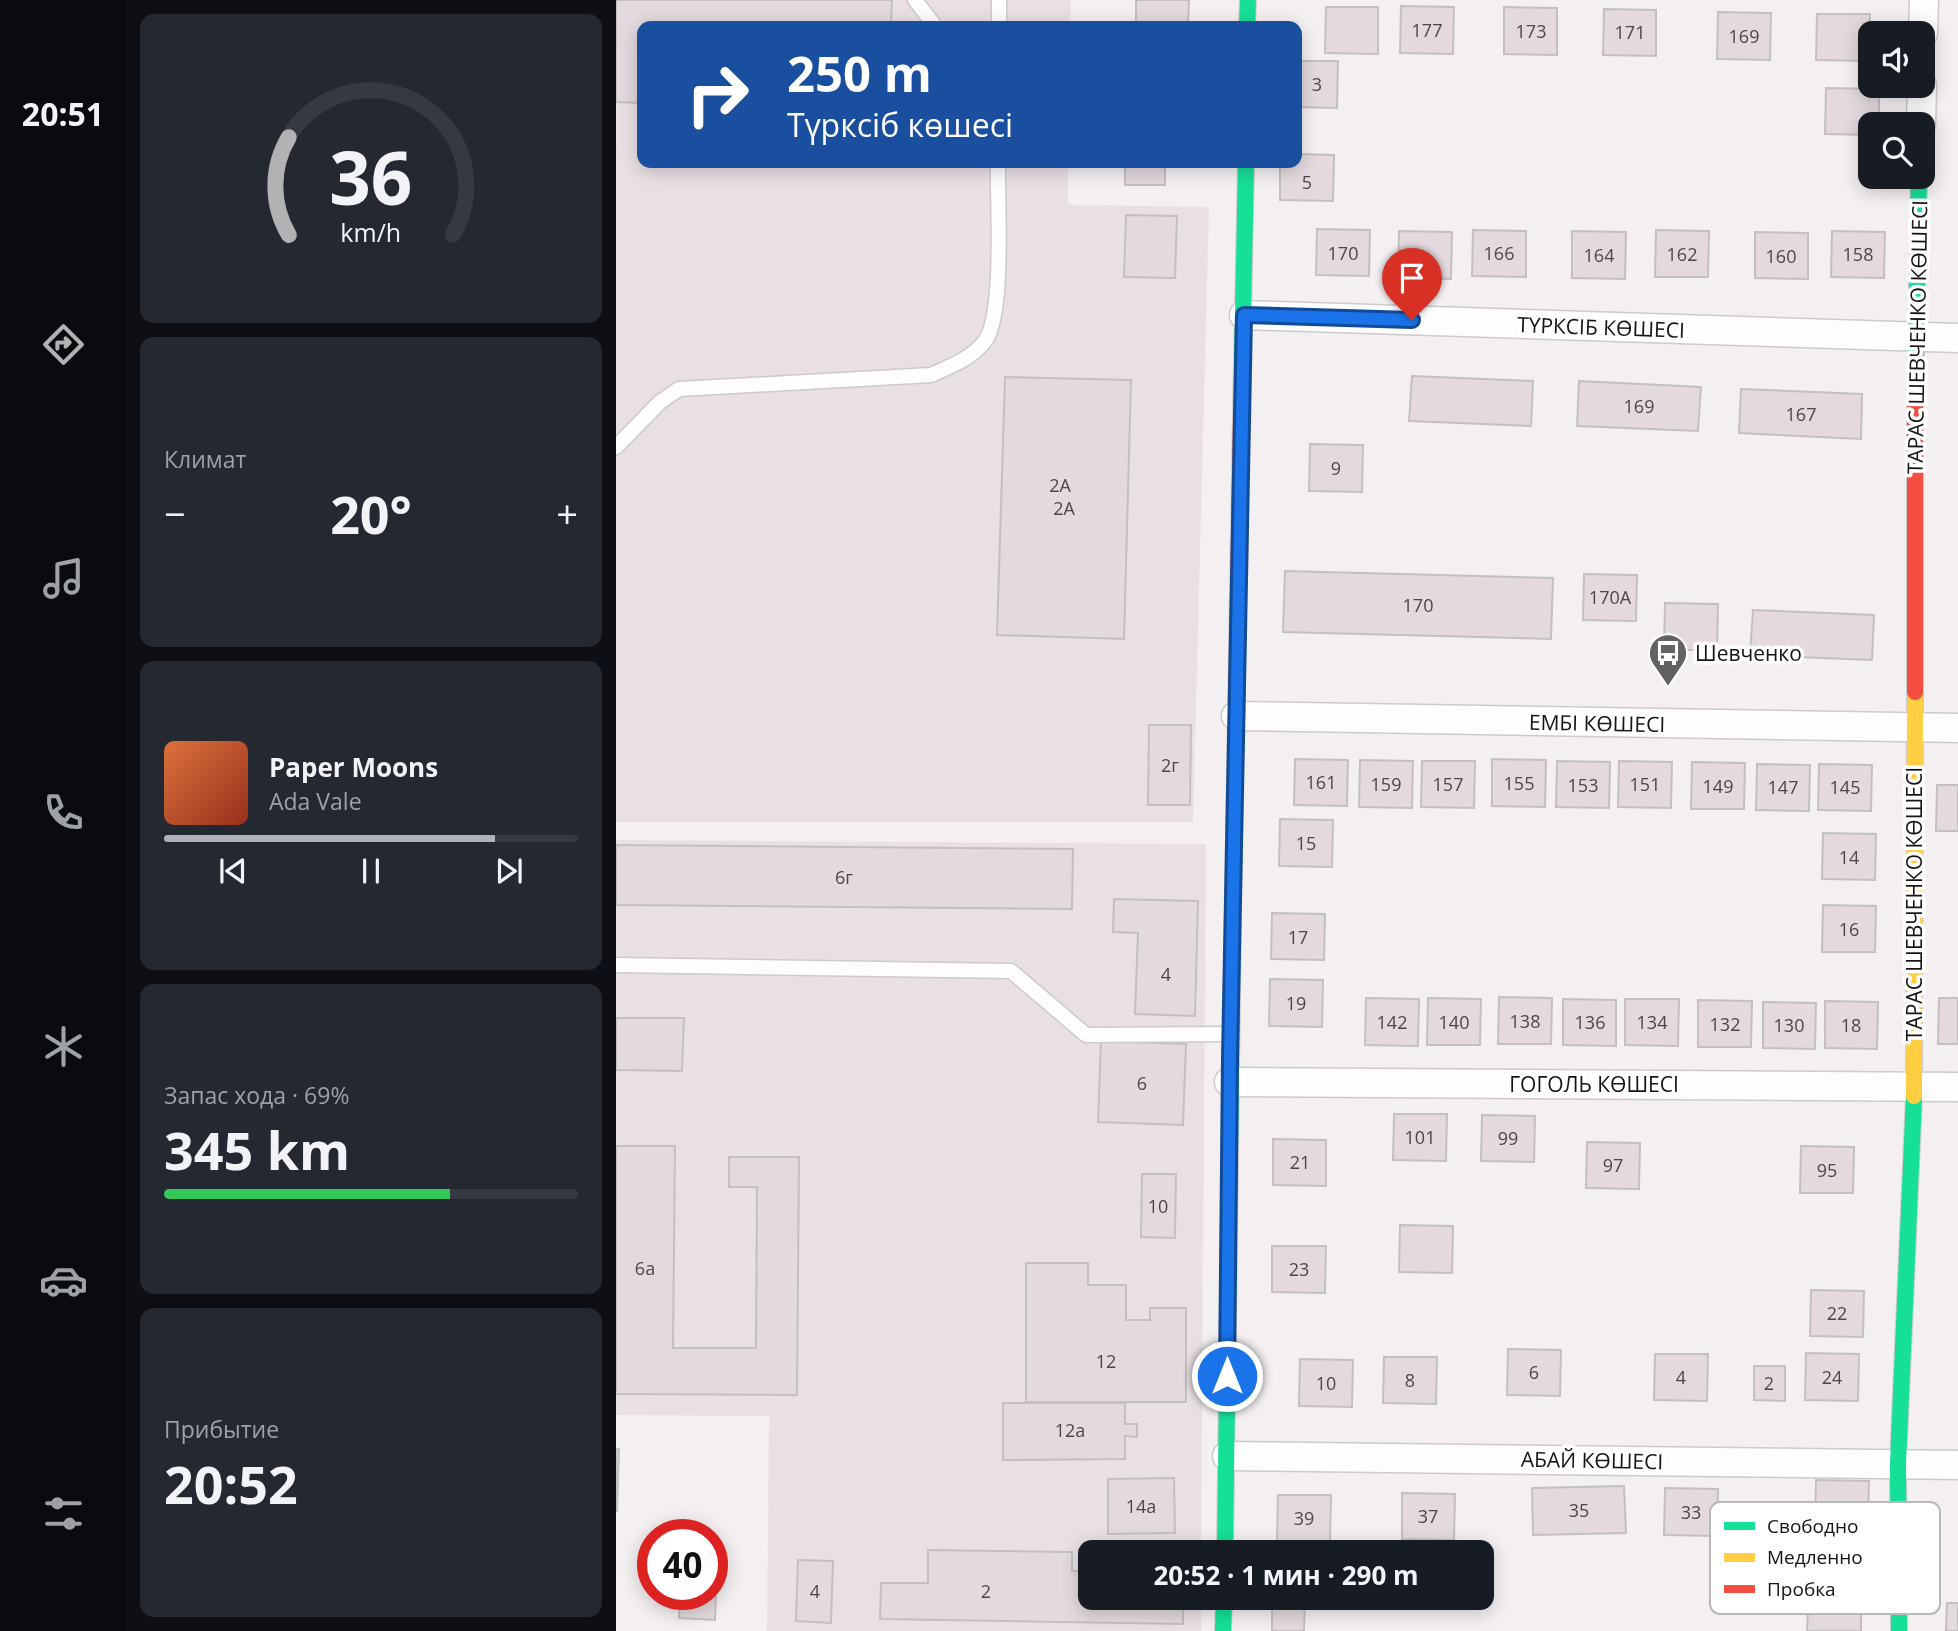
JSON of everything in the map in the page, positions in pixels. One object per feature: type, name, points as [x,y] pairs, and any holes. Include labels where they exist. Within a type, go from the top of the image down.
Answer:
[{"type":"street","points":[[1247,21],[1248,0]]},
{"type":"street","points":[[1923,21],[1924,0]]},
{"type":"street","points":[[1225,1540],[1229,1082],[1246,168]]},
{"type":"street","name":"ТАРАС ШЕВЧЕНКО КӨШЕСІ","points":[[1898,1502],[1913,1086],[1915,337],[1919,189]]},
{"type":"street","name":"ТҮРКСІБ КӨШЕСІ","points":[[1244,315],[1958,338]]},
{"type":"street","name":"ЕМБІ КӨШЕСІ","points":[[1236,716],[1958,728]]},
{"type":"street","name":"ГОГОЛЬ КӨШЕСІ","points":[[1229,1082],[1958,1087]]},
{"type":"street","name":"АБАЙ КӨШЕСІ","points":[[1227,1456],[1958,1465]]},
{"type":"street","points":[[1223,1631],[1224,1610]]},
{"type":"lane","points":[[915,0],[931,21]]},
{"type":"lane","points":[[999,0],[999,21]]},
{"type":"lane","points":[[616,447],[660,402],[679,389],[931,375],[968,358],[987,338],[996,310],[998,168]]},
{"type":"lane","points":[[616,965],[1011,971],[1086,1035],[1230,1034]]},
{"type":"shaded area","points":[[616,0],[1071,0],[1070,21],[637,21],[637,168],[1068,168],[1068,205],[1209,207],[1193,822],[616,822]]},
{"type":"shaded area","points":[[616,840],[1206,844],[1201,1540],[1078,1540],[1078,1610],[1201,1610],[1201,1631],[767,1631],[769,1416],[616,1415]]},
{"type":"building","points":[[616,0],[892,0],[891,21],[637,21],[637,103],[616,102]]},
{"type":"building","points":[[1136,0],[1189,0],[1188,21],[1136,21]]},
{"type":"building","points":[[1401,6],[1454,7],[1453,54],[1400,53]]},
{"type":"building","points":[[1326,7],[1378,7],[1378,54],[1325,53]]},
{"type":"building","points":[[1504,7],[1557,8],[1557,55],[1504,54]]},
{"type":"building","points":[[1604,9],[1656,10],[1656,56],[1603,55]]},
{"type":"building","points":[[1718,12],[1771,13],[1770,60],[1717,59]]},
{"type":"building","points":[[1817,14],[1870,14],[1870,21],[1858,21],[1858,61],[1816,60]]},
{"type":"building","points":[[1302,61],[1338,61],[1337,108],[1302,107]]},
{"type":"building","points":[[1826,88],[1858,89],[1858,98],[1879,98],[1879,112],[1858,112],[1858,135],[1825,134]]},
{"type":"building","points":[[1302,154],[1334,155],[1333,201],[1280,200],[1280,168],[1302,168]]},
{"type":"building","points":[[1125,168],[1165,168],[1165,185],[1125,185]]},
{"type":"building","points":[[1126,215],[1177,216],[1175,278],[1124,277]]},
{"type":"building","points":[[1317,229],[1370,230],[1369,276],[1316,275]]},
{"type":"building","points":[[1473,230],[1526,231],[1526,277],[1472,276]]},
{"type":"building","points":[[1656,230],[1709,231],[1708,277],[1655,277]]},
{"type":"building","points":[[1399,231],[1452,232],[1451,279],[1398,278]]},
{"type":"building","points":[[1572,231],[1626,232],[1625,279],[1572,278]]},
{"type":"building","points":[[1832,231],[1885,232],[1884,278],[1831,277]]},
{"type":"building","points":[[1755,232],[1808,233],[1808,279],[1755,278]]},
{"type":"building","points":[[1412,376],[1533,381],[1531,426],[1409,421]]},
{"type":"building","points":[[1005,377],[1131,380],[1124,639],[997,635]]},
{"type":"building","points":[[1579,381],[1701,387],[1698,431],[1577,426]]},
{"type":"building","points":[[1741,389],[1862,394],[1861,439],[1739,433]]},
{"type":"building","points":[[1310,444],[1363,445],[1362,492],[1309,491]]},
{"type":"building","points":[[1285,571],[1553,578],[1551,639],[1283,632]]},
{"type":"building","points":[[1584,574],[1637,575],[1636,621],[1583,620]]},
{"type":"building","points":[[1665,603],[1718,604],[1717,650],[1664,650]]},
{"type":"building","points":[[1753,610],[1874,615],[1872,660],[1750,655]]},
{"type":"building","points":[[1149,725],[1191,725],[1190,805],[1148,805]]},
{"type":"building","points":[[1295,759],[1348,760],[1347,806],[1294,805]]},
{"type":"building","points":[[1492,759],[1546,760],[1545,807],[1492,806]]},
{"type":"building","points":[[1360,760],[1413,761],[1412,808],[1359,807]]},
{"type":"building","points":[[1422,761],[1475,761],[1474,808],[1421,807]]},
{"type":"building","points":[[1557,761],[1610,762],[1609,808],[1556,807]]},
{"type":"building","points":[[1619,761],[1672,762],[1671,808],[1618,807]]},
{"type":"building","points":[[1692,762],[1745,763],[1744,809],[1691,809]]},
{"type":"building","points":[[1757,764],[1810,765],[1809,811],[1756,810]]},
{"type":"building","points":[[1819,764],[1872,765],[1871,811],[1818,810]]},
{"type":"building","points":[[1937,785],[1958,785],[1958,831],[1936,831]]},
{"type":"building","points":[[1280,819],[1333,820],[1332,867],[1279,866]]},
{"type":"building","points":[[1823,833],[1876,834],[1875,880],[1822,879]]},
{"type":"building","points":[[616,845],[1073,849],[1072,909],[616,905]]},
{"type":"building","points":[[1114,899],[1198,901],[1195,1016],[1135,1014],[1138,933],[1113,932]]},
{"type":"building","points":[[1823,905],[1876,906],[1875,952],[1822,952]]},
{"type":"building","points":[[1272,913],[1325,914],[1324,960],[1271,959]]},
{"type":"building","points":[[1270,979],[1323,980],[1322,1027],[1269,1026]]},
{"type":"building","points":[[1499,997],[1552,998],[1551,1044],[1498,1044]]},
{"type":"building","points":[[1366,998],[1419,999],[1418,1046],[1365,1045]]},
{"type":"building","points":[[1428,998],[1481,999],[1480,1045],[1427,1045]]},
{"type":"building","points":[[1939,998],[1958,998],[1958,1044],[1938,1044]]},
{"type":"building","points":[[1563,999],[1616,1000],[1616,1046],[1563,1045]]},
{"type":"building","points":[[1625,999],[1679,999],[1678,1046],[1625,1045]]},
{"type":"building","points":[[1698,1000],[1752,1001],[1751,1047],[1698,1047]]},
{"type":"building","points":[[1825,1001],[1878,1002],[1877,1049],[1825,1048]]},
{"type":"building","points":[[1763,1002],[1816,1003],[1815,1049],[1763,1048]]},
{"type":"building","points":[[616,1018],[684,1018],[682,1071],[616,1070]]},
{"type":"building","points":[[1101,1041],[1186,1044],[1183,1125],[1098,1122]]},
{"type":"building","points":[[1394,1114],[1447,1114],[1446,1161],[1393,1160]]},
{"type":"building","points":[[1482,1115],[1535,1116],[1534,1162],[1481,1161]]},
{"type":"building","points":[[1273,1139],[1326,1140],[1326,1186],[1273,1185]]},
{"type":"building","points":[[1587,1142],[1640,1143],[1639,1189],[1586,1188]]},
{"type":"building","points":[[616,1146],[675,1146],[673,1348],[756,1348],[757,1187],[729,1187],[729,1157],[799,1157],[797,1395],[616,1394]]},
{"type":"building","points":[[1801,1146],[1854,1147],[1853,1193],[1800,1193]]},
{"type":"building","points":[[1142,1174],[1176,1174],[1175,1238],[1141,1237]]},
{"type":"building","points":[[1400,1225],[1453,1226],[1452,1273],[1399,1272]]},
{"type":"building","points":[[1272,1246],[1326,1246],[1325,1293],[1272,1292]]},
{"type":"building","points":[[1026,1263],[1088,1263],[1088,1285],[1126,1285],[1126,1320],[1150,1320],[1150,1308],[1186,1308],[1186,1402],[1026,1402]]},
{"type":"building","points":[[1811,1290],[1864,1291],[1863,1337],[1810,1336]]},
{"type":"building","points":[[1508,1349],[1561,1350],[1560,1396],[1507,1395]]},
{"type":"building","points":[[1806,1353],[1859,1354],[1858,1401],[1805,1400]]},
{"type":"building","points":[[1655,1354],[1708,1354],[1707,1401],[1654,1400]]},
{"type":"building","points":[[1384,1357],[1437,1357],[1436,1404],[1383,1403]]},
{"type":"building","points":[[1300,1359],[1353,1360],[1352,1407],[1299,1406]]},
{"type":"building","points":[[1754,1366],[1785,1366],[1785,1401],[1754,1400]]},
{"type":"building","points":[[1003,1403],[1125,1403],[1125,1424],[1137,1424],[1137,1437],[1125,1436],[1125,1459],[1003,1460]]},
{"type":"building","points":[[616,1449],[619,1449],[617,1511],[616,1511]]},
{"type":"building","points":[[1174,1478],[1175,1533],[1108,1534],[1108,1479]]},
{"type":"building","points":[[1816,1480],[1869,1481],[1869,1502],[1816,1502]]},
{"type":"building","points":[[1624,1486],[1626,1533],[1533,1535],[1532,1488]]},
{"type":"building","points":[[1665,1488],[1718,1489],[1718,1502],[1710,1502],[1710,1536],[1664,1535]]},
{"type":"building","points":[[1402,1493],[1455,1494],[1454,1540],[1402,1539]]},
{"type":"building","points":[[1278,1495],[1331,1495],[1330,1540],[1277,1540]]},
{"type":"building","points":[[928,1550],[1072,1552],[1072,1571],[1078,1571],[1078,1610],[1183,1610],[1183,1624],[880,1619],[881,1583],[928,1583]]},
{"type":"building","points":[[798,1560],[833,1561],[831,1623],[796,1621]]},
{"type":"building","points":[[1947,1603],[1958,1603],[1958,1631],[1946,1631]]},
{"type":"building","points":[[679,1610],[715,1610],[715,1620],[679,1618]]},
{"type":"building","points":[[1272,1610],[1305,1610],[1304,1631],[1272,1631]]},
{"type":"building","points":[[1808,1614],[1861,1614],[1861,1631],[1807,1631]]},
{"type":"traffic: fast","points":[[1247,21],[1248,0]]},
{"type":"traffic: fast","points":[[1241,414],[1246,168]]},
{"type":"traffic: fast","points":[[1915,395],[1919,189]]},
{"type":"traffic: fast","points":[[1225,1540],[1234,831]]},
{"type":"traffic: fast","points":[[1898,1502],[1914,1096]]},
{"type":"traffic: fast","points":[[1223,1631],[1224,1610]]},
{"type":"traffic: fast","points":[[1899,1614],[1899,1631]]},
{"type":"traffic: slow","points":[[1914,1096],[1915,692]]},
{"type":"traffic: jam","points":[[1915,395],[1915,692]]},
{"type":"traffic: jam","points":[[1234,831],[1241,414]]},
{"type":"place","name":"Шевченко","points":[[1668,687]]},
{"type":"route","points":[[1227,1376],[1244,315],[1412,320]]}]
